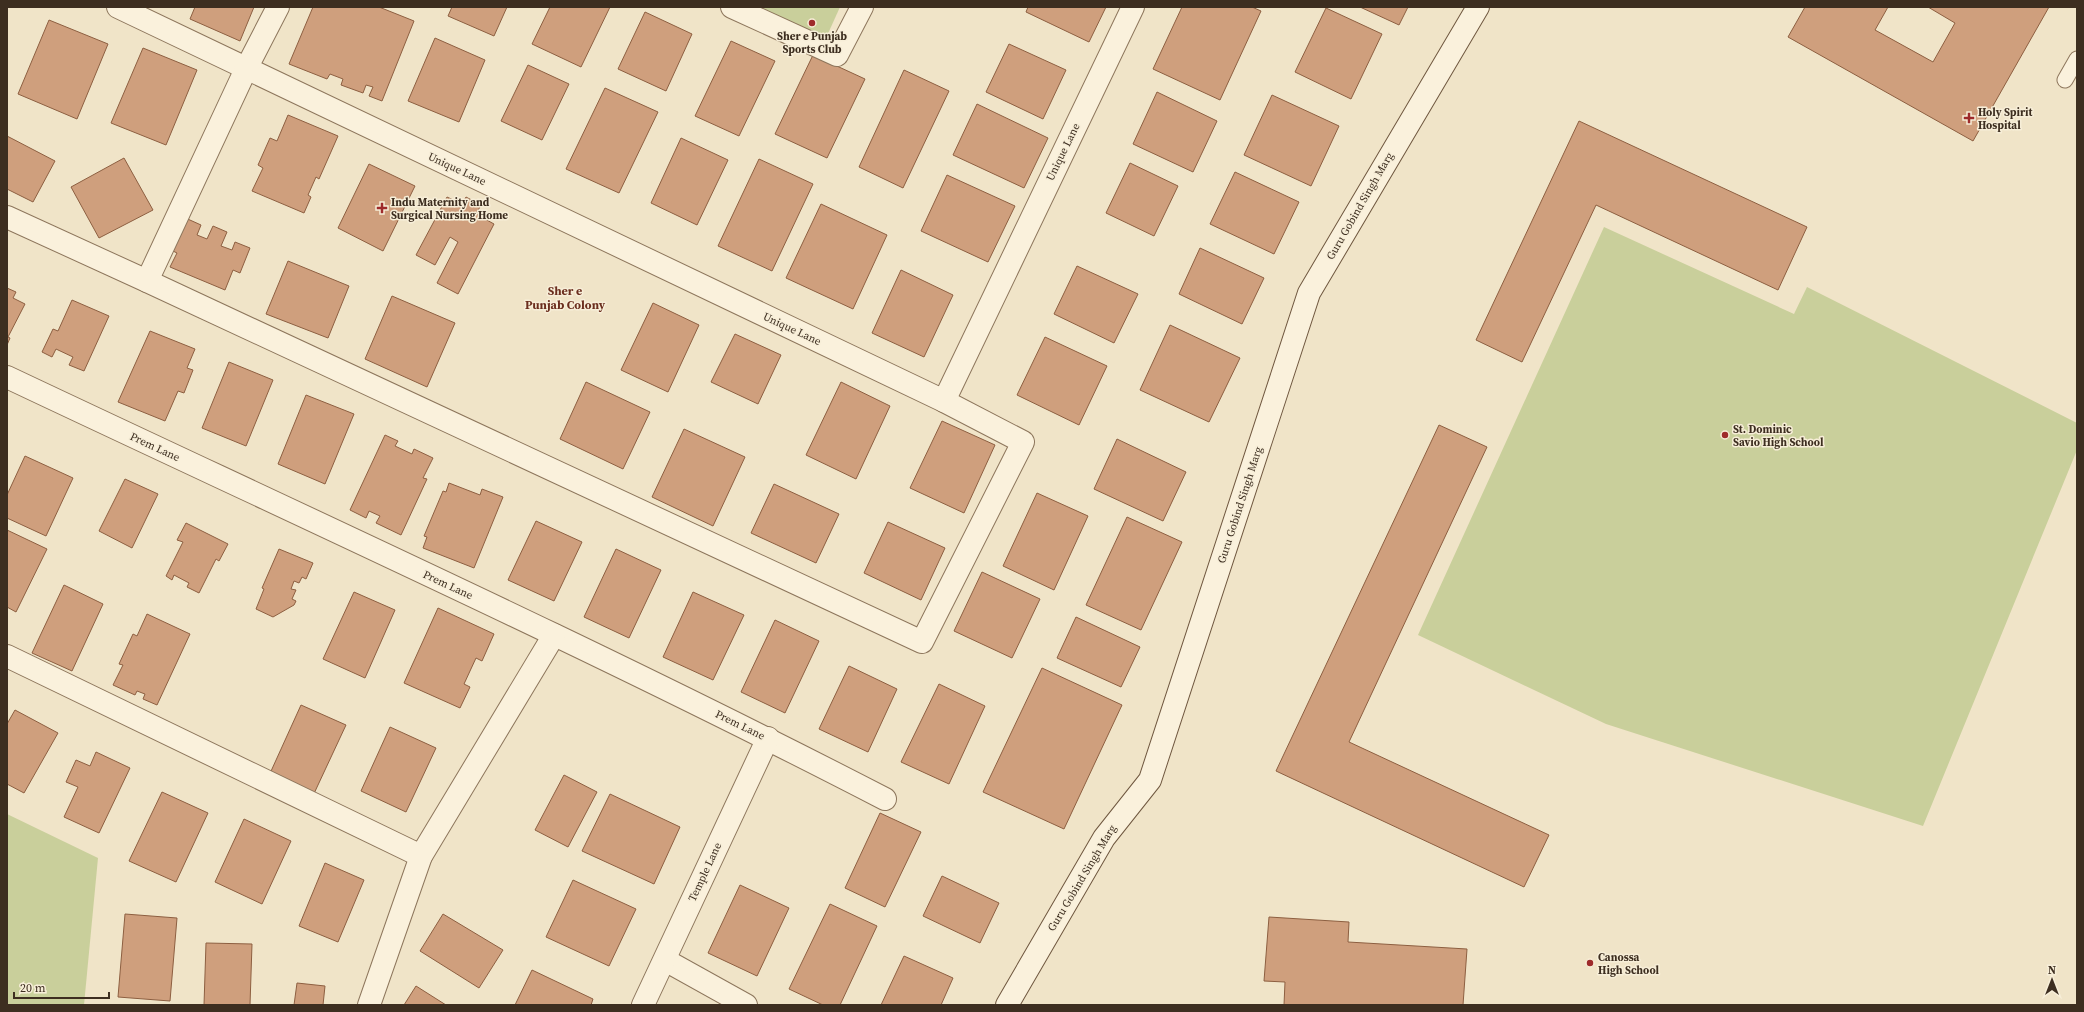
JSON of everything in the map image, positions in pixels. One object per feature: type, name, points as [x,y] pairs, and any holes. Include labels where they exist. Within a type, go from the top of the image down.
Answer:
[{"type":"street","name":"Unique Lane","points":[[118,7],[944,401],[1133,7]]},
{"type":"street","points":[[147,281],[246,69],[278,7]]},
{"type":"street","points":[[732,7],[837,55],[862,7]]},
{"type":"street","name":"Guru Gobind Singh Marg","points":[[1007,1005],[1104,838],[1150,780],[1309,293],[1478,7]]},
{"type":"street","points":[[7,217],[922,642],[1023,442],[944,401]]},
{"type":"street","name":"Prem Lane","points":[[7,377],[554,635],[768,738],[885,799]]},
{"type":"street","points":[[369,1005],[421,856],[554,635]]},
{"type":"street","points":[[7,656],[421,856]]},
{"type":"street","name":"Temple Lane","points":[[643,1005],[768,738]]},
{"type":"street","points":[[665,960],[746,1005]]},
{"type":"lane","points":[[2065,80],[2077,59]]},
{"type":"green space","name":"Sher e Punjab Sports Club","points":[[757,7],[840,7],[826,38]]},
{"type":"green space","points":[[1604,227],[1794,314],[1807,287],[2077,423],[2077,450],[1923,826],[1606,724],[1418,635]]},
{"type":"green space","points":[[7,814],[98,858],[84,1005],[7,1005]]},
{"type":"building","points":[[195,7],[254,7],[240,41],[190,19]]},
{"type":"building","points":[[313,7],[379,7],[414,21],[382,101],[369,96],[373,87],[366,85],[363,93],[341,85],[343,79],[330,74],[327,79],[289,64]]},
{"type":"building","points":[[452,7],[507,7],[494,36],[448,16]]},
{"type":"building","points":[[550,7],[610,7],[581,67],[532,44]]},
{"type":"building","points":[[1028,7],[1106,7],[1089,42],[1026,12]]},
{"type":"building","points":[[1182,7],[1252,7],[1261,11],[1220,100],[1153,69]]},
{"type":"building","points":[[1360,7],[1408,7],[1399,25]]},
{"type":"building","points":[[1805,7],[1888,7],[1875,30],[1933,62],[1955,23],[1928,7],[2049,7],[1973,141],[1788,37]]},
{"type":"building","points":[[1326,8],[1382,34],[1351,99],[1295,72]]},
{"type":"building","points":[[645,12],[692,34],[666,91],[618,69]]},
{"type":"building","points":[[49,20],[108,44],[77,119],[18,94]]},
{"type":"building","points":[[435,38],[485,60],[459,122],[408,101]]},
{"type":"building","points":[[731,41],[775,61],[739,136],[695,116]]},
{"type":"building","points":[[1009,44],[1066,70],[1043,119],[986,92]]},
{"type":"building","points":[[143,48],[197,70],[166,145],[111,123]]},
{"type":"building","points":[[813,55],[865,79],[827,158],[775,134]]},
{"type":"building","points":[[528,65],[569,84],[542,140],[501,121]]},
{"type":"building","points":[[904,70],[949,91],[903,188],[859,167]]},
{"type":"building","points":[[605,88],[658,112],[619,193],[566,169]]},
{"type":"building","points":[[1157,92],[1217,121],[1193,172],[1133,144]]},
{"type":"building","points":[[1272,95],[1339,126],[1311,186],[1244,155]]},
{"type":"building","points":[[977,104],[1048,138],[1024,188],[953,155]]},
{"type":"building","points":[[288,115],[338,136],[319,179],[316,177],[308,195],[311,197],[304,213],[252,191],[263,168],[258,165],[270,138],[277,141]]},
{"type":"building","points":[[1579,121],[1807,227],[1778,290],[1596,205],[1522,362],[1476,340]]},
{"type":"building","points":[[7,136],[55,161],[33,202],[7,189]]},
{"type":"building","points":[[681,138],[728,160],[697,225],[651,203]]},
{"type":"building","points":[[124,158],[153,210],[99,238],[71,187]]},
{"type":"building","points":[[759,159],[813,184],[772,271],[718,246]]},
{"type":"building","points":[[1130,163],[1178,186],[1154,236],[1106,213]]},
{"type":"building","points":[[369,164],[415,186],[383,251],[338,228]]},
{"type":"building","points":[[1235,172],[1299,202],[1274,254],[1210,224]]},
{"type":"building","points":[[947,175],[1015,206],[988,262],[921,231]]},
{"type":"building","points":[[447,197],[462,204],[466,197],[481,205],[476,214],[494,224],[458,294],[437,283],[458,242],[450,237],[435,265],[416,255]]},
{"type":"building","points":[[821,204],[887,235],[853,309],[786,278]]},
{"type":"building","points":[[181,216],[201,225],[197,235],[207,239],[213,226],[227,232],[221,246],[232,250],[235,242],[250,248],[240,273],[233,270],[225,290],[170,267],[177,253],[167,248]]},
{"type":"building","points":[[1200,248],[1264,278],[1242,324],[1179,294]]},
{"type":"building","points":[[288,261],[349,286],[328,338],[266,314]]},
{"type":"building","points":[[1077,266],[1138,294],[1114,343],[1054,314]]},
{"type":"building","points":[[901,270],[953,295],[924,357],[872,333]]},
{"type":"building","points":[[7,288],[16,292],[13,298],[25,304],[8,337],[10,338],[7,345]]},
{"type":"building","points":[[392,296],[455,323],[427,387],[365,359]]},
{"type":"building","points":[[72,300],[109,316],[84,371],[69,365],[73,357],[56,349],[52,357],[42,352],[53,329],[58,331]]},
{"type":"building","points":[[653,303],[699,325],[668,392],[621,370]]},
{"type":"building","points":[[1170,325],[1240,358],[1209,422],[1140,390]]},
{"type":"building","points":[[150,331],[195,349],[187,368],[193,370],[184,393],[178,391],[165,421],[118,402]]},
{"type":"building","points":[[735,334],[781,355],[758,404],[711,382]]},
{"type":"building","points":[[1045,337],[1107,366],[1079,425],[1017,395]]},
{"type":"building","points":[[229,362],[273,380],[246,446],[202,428]]},
{"type":"building","points":[[586,382],[650,412],[623,469],[560,439]]},
{"type":"building","points":[[841,382],[890,406],[856,479],[806,455]]},
{"type":"building","points":[[306,395],[354,414],[325,484],[278,464]]},
{"type":"building","points":[[942,421],[995,445],[964,513],[910,488]]},
{"type":"building","points":[[1439,425],[1487,447],[1349,742],[1549,835],[1524,887],[1276,771]]},
{"type":"building","points":[[684,429],[745,457],[713,526],[652,497]]},
{"type":"building","points":[[385,435],[398,441],[395,446],[412,454],[414,449],[433,458],[423,478],[427,479],[401,535],[376,523],[380,516],[369,511],[366,518],[350,510]]},
{"type":"building","points":[[1117,439],[1186,472],[1163,521],[1094,489]]},
{"type":"building","points":[[25,456],[73,478],[46,536],[7,518],[7,495]]},
{"type":"building","points":[[125,479],[158,494],[132,548],[99,531]]},
{"type":"building","points":[[449,483],[480,495],[482,489],[503,497],[474,568],[423,548],[427,537],[424,536],[443,491],[446,492]]},
{"type":"building","points":[[774,484],[839,514],[816,563],[751,533]]},
{"type":"building","points":[[1037,493],[1088,516],[1054,590],[1003,566]]},
{"type":"building","points":[[1127,517],[1182,542],[1141,630],[1086,605]]},
{"type":"building","points":[[536,521],[582,542],[554,601],[508,580]]},
{"type":"building","points":[[888,522],[945,548],[921,600],[864,573]]},
{"type":"building","points":[[186,523],[228,544],[219,561],[216,559],[199,593],[187,587],[189,583],[174,575],[172,580],[166,576],[183,542],[177,540]]},
{"type":"building","points":[[7,530],[47,549],[16,612],[7,607]]},
{"type":"building","points":[[279,549],[313,563],[306,579],[302,577],[299,583],[294,581],[291,589],[296,590],[292,599],[296,601],[294,605],[273,617],[256,609],[264,589],[262,588]]},
{"type":"building","points":[[616,549],[661,570],[629,638],[584,617]]},
{"type":"building","points":[[982,572],[1040,599],[1012,658],[954,631]]},
{"type":"building","points":[[64,585],[103,604],[72,671],[32,653]]},
{"type":"building","points":[[354,592],[395,610],[365,678],[323,659]]},
{"type":"building","points":[[693,592],[744,615],[713,680],[663,657]]},
{"type":"building","points":[[438,608],[494,634],[482,661],[476,658],[464,684],[470,687],[460,708],[404,683]]},
{"type":"building","points":[[147,614],[190,634],[157,705],[143,699],[145,694],[137,691],[135,695],[113,685],[123,665],[119,664],[133,634],[137,636]]},
{"type":"building","points":[[1076,617],[1140,647],[1121,687],[1057,658]]},
{"type":"building","points":[[775,620],[819,641],[785,713],[741,692]]},
{"type":"building","points":[[849,666],[897,689],[868,752],[819,729]]},
{"type":"building","points":[[1042,668],[1122,705],[1064,829],[983,792]]},
{"type":"building","points":[[939,684],[985,706],[949,784],[901,762]]},
{"type":"building","points":[[301,705],[346,725],[311,800],[267,780]]},
{"type":"building","points":[[15,710],[58,733],[24,793],[7,784],[7,724]]},
{"type":"building","points":[[390,727],[436,748],[406,812],[361,791]]},
{"type":"building","points":[[96,752],[130,768],[99,833],[64,817],[78,787],[66,782],[76,760],[90,766]]},
{"type":"building","points":[[564,775],[597,792],[568,847],[535,830]]},
{"type":"building","points":[[162,792],[208,813],[176,882],[129,861]]},
{"type":"building","points":[[610,794],[680,827],[654,884],[582,851]]},
{"type":"building","points":[[880,813],[921,832],[885,907],[845,888]]},
{"type":"building","points":[[244,819],[291,841],[262,904],[215,882]]},
{"type":"building","points":[[325,863],[364,880],[338,942],[299,926]]},
{"type":"building","points":[[942,876],[999,903],[980,943],[923,916]]},
{"type":"building","points":[[573,880],[636,909],[609,966],[546,937]]},
{"type":"building","points":[[740,885],[789,908],[757,976],[708,953]]},
{"type":"building","points":[[830,904],[877,926],[840,1005],[823,1005],[789,989]]},
{"type":"building","points":[[125,914],[177,918],[170,1001],[118,997]]},
{"type":"building","points":[[443,914],[503,950],[479,988],[420,951]]},
{"type":"building","points":[[1269,917],[1349,922],[1348,942],[1467,949],[1463,1005],[1284,1005],[1285,982],[1264,981]]},
{"type":"building","points":[[206,943],[252,944],[250,1005],[204,1005]]},
{"type":"building","points":[[904,956],[953,978],[941,1005],[881,1005]]},
{"type":"building","points":[[532,970],[593,999],[591,1005],[515,1005]]},
{"type":"building","points":[[297,983],[325,986],[323,1005],[294,1005]]},
{"type":"building","points":[[416,986],[446,1005],[404,1005]]},
{"type":"place","name":"Sher e Punjab Sports Club","points":[[812,23]]},
{"type":"place","name":"Holy Spirit Hospital","points":[[1969,118]]},
{"type":"place","name":"Indu Maternity and Surgical Nursing Home","points":[[382,208]]},
{"type":"place","name":"St. Dominic Savio High School","points":[[1725,435]]},
{"type":"place","name":"Canossa High School","points":[[1590,963]]},
{"type":"district","name":"Sher e Punjab Colony","points":[[565,298]]}]
